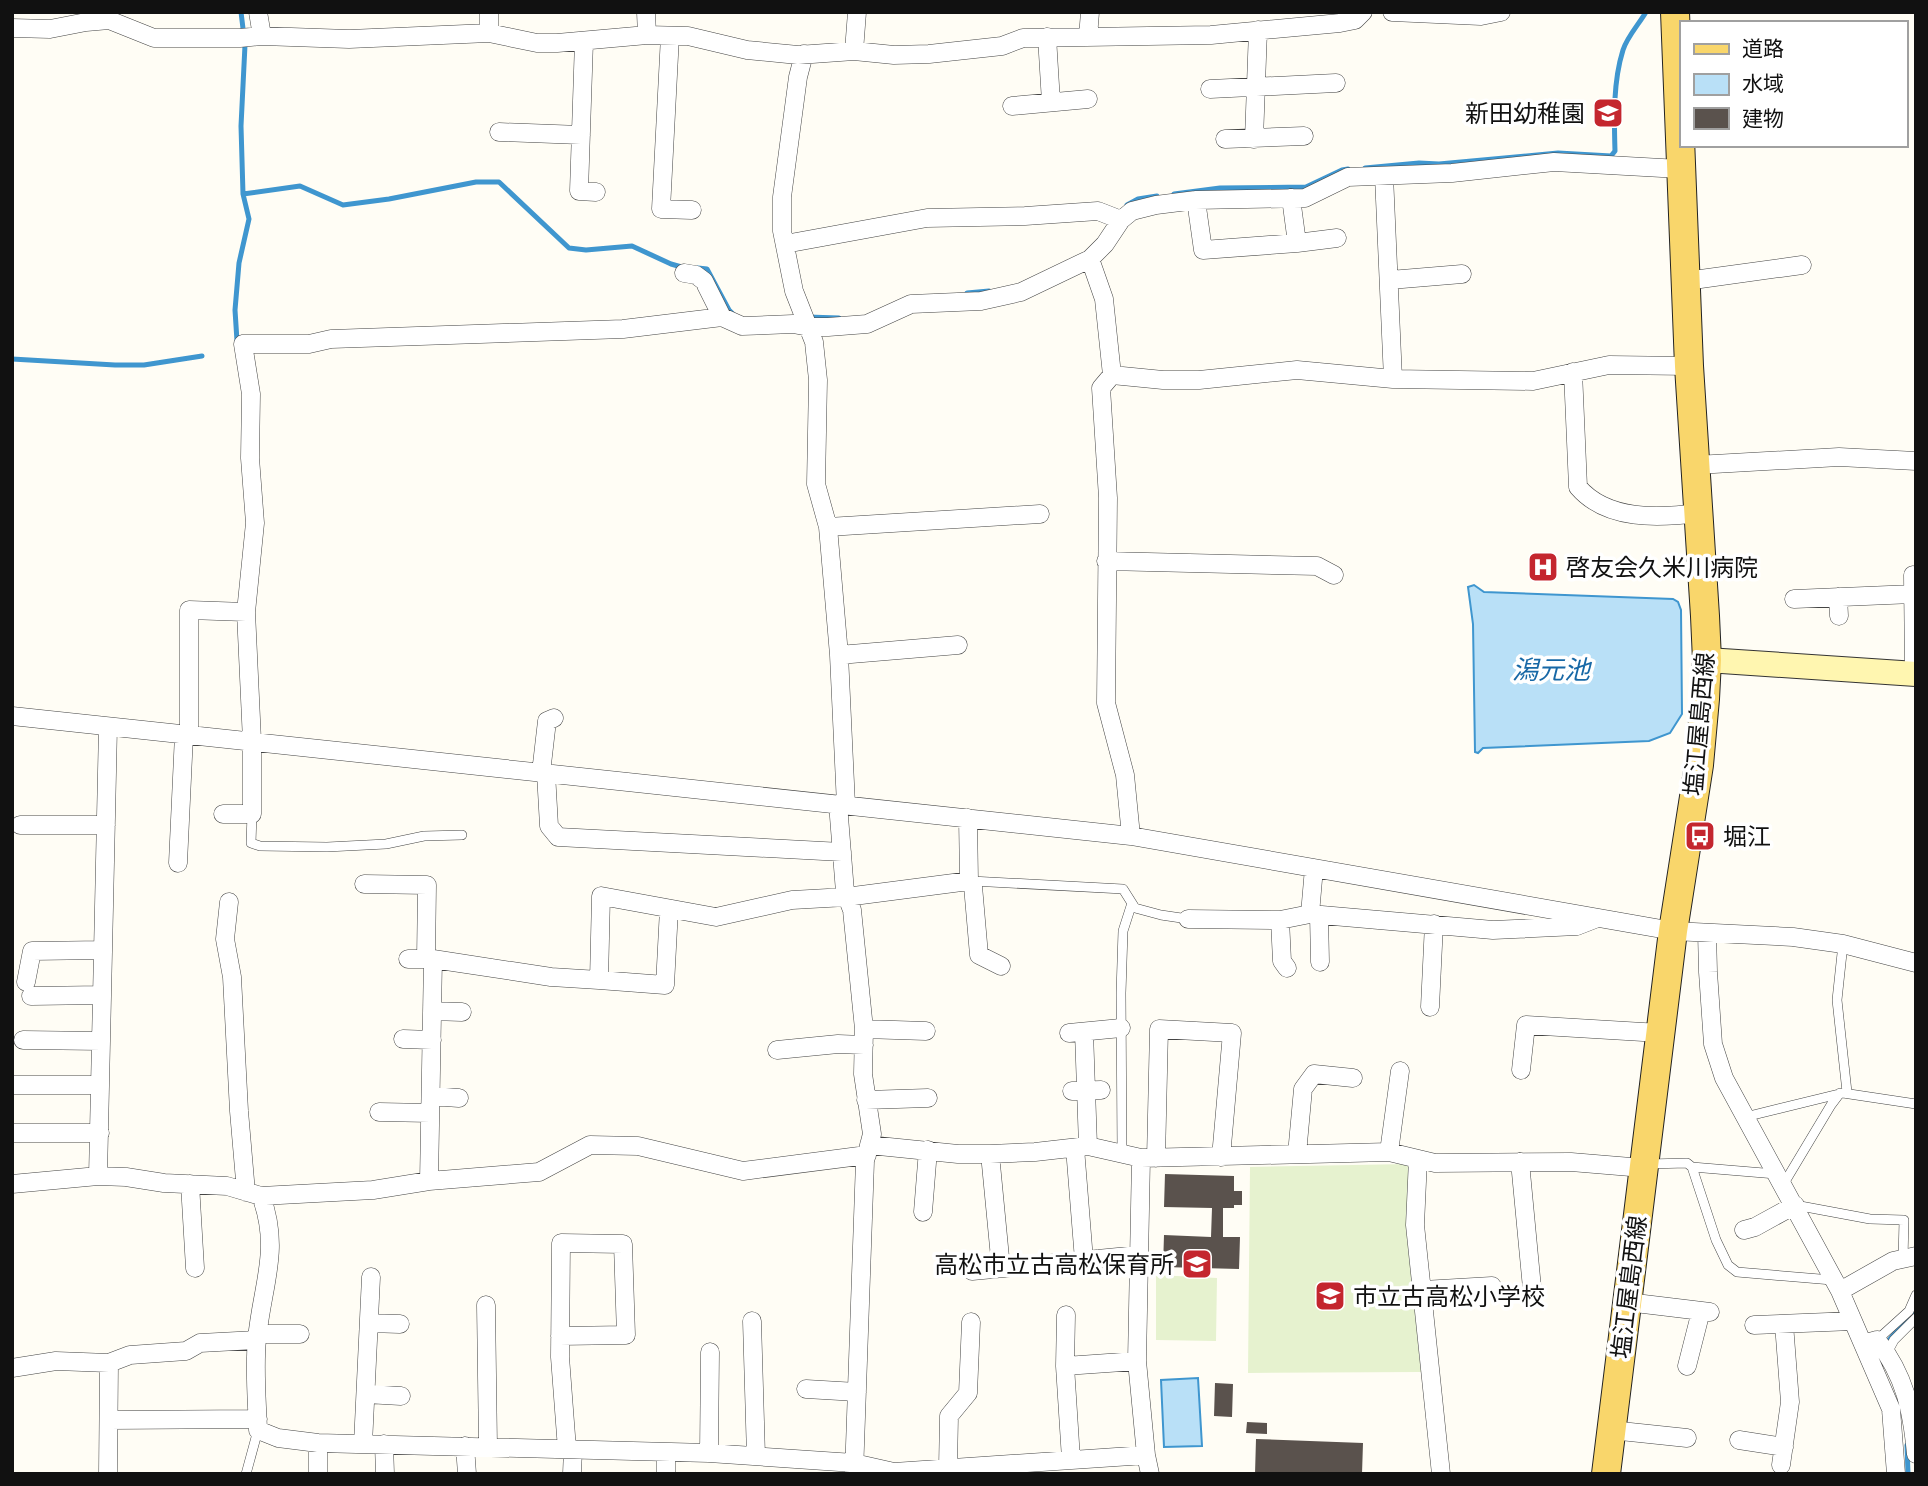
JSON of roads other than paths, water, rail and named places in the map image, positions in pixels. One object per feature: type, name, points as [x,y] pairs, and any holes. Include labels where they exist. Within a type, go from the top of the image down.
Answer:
[{"type":"main road","name":"塩江屋島西線","points":[[1606,1474],[1673,931],[1699,765],[1707,660],[1689,366],[1675,12]]},
{"type":"street","points":[[250,37],[258,12]]},
{"type":"street","points":[[489,12],[489,33]]},
{"type":"street","points":[[646,12],[648,35]]},
{"type":"street","points":[[854,51],[857,12]]},
{"type":"street","points":[[1088,37],[1090,12]]},
{"type":"street","points":[[12,28],[50,29],[109,20],[154,38],[349,39],[489,33],[537,43],[648,35],[688,36],[747,50],[804,54],[854,51],[894,55],[1002,46],[1023,38],[1211,35],[1340,23],[1355,20],[1363,12]]},
{"type":"street","points":[[1392,12],[1480,16],[1500,12]]},
{"type":"street","points":[[1254,139],[1258,30]]},
{"type":"street","points":[[670,36],[661,209],[692,211]]},
{"type":"street","points":[[1047,37],[1051,103]]},
{"type":"street","points":[[584,41],[579,191],[596,192]]},
{"type":"street","points":[[804,54],[798,76],[782,197],[782,231],[805,320],[814,342],[818,380],[816,484],[828,527],[839,655],[842,852],[846,897],[852,910],[864,1037],[863,1073],[872,1134],[868,1150],[854,1469]]},
{"type":"street","points":[[1210,89],[1336,83]]},
{"type":"street","points":[[1012,106],[1088,99]]},
{"type":"street","points":[[499,132],[581,135]]},
{"type":"street","points":[[1226,139],[1304,136]]},
{"type":"street","points":[[223,814],[252,814],[252,741],[246,612],[255,523],[250,458],[251,394],[243,344],[309,344],[331,339],[623,329],[722,317],[743,326],[793,324],[805,320],[867,324],[911,304],[981,301],[1006,297],[1090,259],[1105,244],[1121,220],[1132,211],[1196,200],[1305,198],[1348,177],[1452,173],[1554,162],[1680,169]]},
{"type":"street","points":[[1384,176],[1393,379]]},
{"type":"street","points":[[1291,198],[1297,243]]},
{"type":"street","points":[[1196,200],[1203,250],[1337,239]]},
{"type":"street","points":[[785,244],[928,218],[1098,211],[1121,220]]},
{"type":"street","points":[[1090,259],[1104,299],[1112,375],[1101,388],[1108,498],[1105,704],[1125,775],[1131,836]]},
{"type":"street","points":[[1686,281],[1802,265]]},
{"type":"street","points":[[684,273],[696,275],[704,281],[722,317]]},
{"type":"street","points":[[1390,280],[1462,274]]},
{"type":"street","points":[[1112,375],[1199,380],[1297,370],[1393,379],[1533,381],[1609,365],[1689,366]]},
{"type":"street","points":[[1573,372],[1578,487],[1587,497],[1626,514],[1661,517],[1699,513]]},
{"type":"street","points":[[1696,465],[1839,457],[1916,461]]},
{"type":"street","points":[[828,527],[1040,514]]},
{"type":"street","points":[[1106,561],[1317,566],[1334,575]]},
{"type":"street","points":[[1707,660],[1915,674],[1913,575]]},
{"type":"street","points":[[1794,598],[1913,594]]},
{"type":"street","points":[[1838,597],[1839,616]]},
{"type":"street","points":[[178,863],[186,735],[189,610],[246,612]]},
{"type":"street","points":[[839,655],[958,645]]},
{"type":"street","points":[[12,716],[1131,836],[1673,931],[1793,937],[1843,944],[1916,963]]},
{"type":"street","points":[[554,718],[547,721],[543,773],[549,827],[558,837],[842,852]]},
{"type":"street","points":[[99,1176],[108,727]]},
{"type":"street","points":[[968,818],[969,881],[973,886],[979,955],[1001,966]]},
{"type":"street","points":[[20,825],[106,825]]},
{"type":"street","points":[[1314,868],[1314,915],[1320,962]]},
{"type":"street","points":[[599,980],[601,896],[716,917],[792,900],[846,897],[969,881]]},
{"type":"street","points":[[363,884],[427,885],[423,959],[432,1011],[429,1181]]},
{"type":"street","points":[[229,902],[225,939],[232,977],[239,1111],[253,1194],[268,1216],[271,1251],[257,1337],[258,1424]]},
{"type":"street","points":[[423,959],[551,977],[665,985],[669,909]]},
{"type":"street","points":[[1188,919],[1280,920],[1314,915],[1493,930],[1577,926],[1598,918]]},
{"type":"street","points":[[1280,920],[1282,961],[1287,968]]},
{"type":"street","points":[[1430,1007],[1434,924]]},
{"type":"street","points":[[1707,933],[1713,1044],[1724,1078],[1795,1205],[1853,1321],[1876,1345],[1908,1398],[1913,1416],[1916,1454]]},
{"type":"street","points":[[102,995],[29,989],[32,951],[103,950]]},
{"type":"street","points":[[432,1011],[462,1012]]},
{"type":"street","points":[[1521,1070],[1526,1025],[1660,1033]]},
{"type":"street","points":[[1084,1261],[1081,1147],[1086,1090],[1076,1032],[1121,1028]]},
{"type":"street","points":[[1150,1474],[1137,1362],[1139,1255],[1159,1029],[1232,1033],[1222,1157]]},
{"type":"street","points":[[777,1051],[838,1044],[864,1037],[926,1031]]},
{"type":"street","points":[[403,1039],[432,1040]]},
{"type":"street","points":[[23,1040],[101,1041]]},
{"type":"street","points":[[1389,1152],[1400,1071]]},
{"type":"street","points":[[1297,1154],[1303,1089],[1314,1074],[1353,1078]]},
{"type":"street","points":[[14,1086],[100,1085]]},
{"type":"street","points":[[379,1112],[459,1098]]},
{"type":"street","points":[[866,1100],[928,1098]]},
{"type":"street","points":[[12,1133],[100,1133]]},
{"type":"street","points":[[12,1184],[99,1176],[227,1186],[253,1194],[373,1190],[429,1181],[540,1172],[590,1145],[638,1146],[743,1171],[868,1150],[990,1154],[1081,1147],[1149,1158],[1389,1152],[1435,1163],[1571,1162],[1644,1166]]},
{"type":"street","points":[[923,1212],[928,1150]]},
{"type":"street","points":[[990,1154],[1001,1268]]},
{"type":"street","points":[[1418,1159],[1415,1225],[1441,1474]]},
{"type":"street","points":[[1520,1162],[1532,1288]]},
{"type":"street","points":[[190,1184],[195,1268]]},
{"type":"street","points":[[1744,1230],[1755,1227],[1795,1205]]},
{"type":"street","points":[[560,1336],[626,1335],[623,1244],[561,1243],[560,1336],[572,1474]]},
{"type":"street","points":[[972,1271],[1139,1255]]},
{"type":"street","points":[[1837,1286],[1893,1261],[1910,1258]]},
{"type":"street","points":[[363,1444],[371,1277]]},
{"type":"street","points":[[1423,1290],[1492,1286]]},
{"type":"street","points":[[1627,1302],[1705,1312],[1687,1366]]},
{"type":"street","points":[[486,1305],[488,1446]]},
{"type":"street","points":[[1066,1315],[1065,1366],[1071,1459]]},
{"type":"street","points":[[752,1321],[756,1456]]},
{"type":"street","points":[[1754,1325],[1853,1321]]},
{"type":"street","points":[[948,1468],[949,1416],[968,1393],[971,1322]]},
{"type":"street","points":[[369,1323],[400,1324]]},
{"type":"street","points":[[1739,1440],[1782,1456],[1790,1402],[1784,1324]]},
{"type":"street","points":[[12,1368],[56,1361],[109,1363],[130,1355],[186,1351],[200,1343],[300,1335]]},
{"type":"street","points":[[1876,1345],[1891,1409],[1896,1474]]},
{"type":"street","points":[[709,1453],[710,1352]]},
{"type":"street","points":[[1065,1366],[1137,1362]]},
{"type":"street","points":[[108,1474],[109,1363]]},
{"type":"street","points":[[806,1389],[857,1392]]},
{"type":"street","points":[[366,1394],[401,1396]]},
{"type":"street","points":[[108,1420],[258,1424],[278,1438],[318,1443],[709,1453],[894,1472],[1146,1455]]},
{"type":"street","points":[[1611,1430],[1687,1438]]},
{"type":"street","points":[[318,1443],[318,1474]]},
{"type":"street","points":[[384,1444],[385,1474]]},
{"type":"street","points":[[466,1446],[467,1474]]},
{"type":"street","points":[[666,1452],[666,1474]]},
{"type":"lane","points":[[252,814],[251,843],[260,846],[386,844],[424,836],[462,835]]},
{"type":"lane","points":[[969,881],[1123,889],[1135,908],[1188,919]]},
{"type":"lane","points":[[1122,1154],[1123,931],[1132,903]]},
{"type":"lane","points":[[1744,1118],[1847,1092],[1837,1000],[1843,944]]},
{"type":"lane","points":[[1842,1093],[1916,1104]]},
{"type":"lane","points":[[1644,1166],[1687,1163],[1692,1167],[1779,1180],[1842,1093]]},
{"type":"lane","points":[[1692,1167],[1716,1240],[1728,1265],[1737,1272],[1837,1286]]},
{"type":"lane","points":[[1795,1205],[1870,1219],[1904,1220],[1910,1258]]},
{"type":"lane","points":[[1876,1345],[1909,1311],[1916,1295]]},
{"type":"lane","points":[[1876,1345],[1894,1340],[1916,1318]]},
{"type":"lane","points":[[246,1474],[258,1424]]},
{"type":"water","name":"潟元池","points":[[1474,585],[1484,592],[1673,599],[1678,602],[1681,610],[1682,714],[1670,733],[1649,741],[1483,748],[1478,753],[1475,752],[1473,624],[1468,587]]},
{"type":"water","points":[[1198,1378],[1202,1446],[1164,1447],[1161,1380]]},
{"type":"waterway","points":[[241,12],[245,45],[241,126],[243,194],[300,186],[343,205],[476,182],[499,182],[569,248],[586,250],[632,246],[685,268]]},
{"type":"waterway","points":[[1365,168],[1558,153],[1611,156],[1615,151],[1615,100],[1620,62],[1627,40],[1646,12]]},
{"type":"waterway","points":[[1174,194],[1220,188],[1306,187],[1348,169]]},
{"type":"waterway","points":[[237,341],[235,310],[239,263],[249,219],[243,194]]},
{"type":"waterway","points":[[1127,205],[1138,199],[1157,196]]},
{"type":"waterway","points":[[698,268],[707,269],[735,316]]},
{"type":"waterway","points":[[967,293],[989,291]]},
{"type":"waterway","points":[[807,317],[839,318]]},
{"type":"waterway","points":[[12,359],[144,365],[202,356]]},
{"type":"waterway","points":[[1884,1346],[1916,1309]]},
{"type":"waterway","points":[[1907,1445],[1908,1474]]},
{"type":"place","name":"新田幼稚園","points":[[1608,113]]},
{"type":"place","name":"啓友会久米川病院","points":[[1543,567]]},
{"type":"place","name":"堀江","points":[[1700,836]]},
{"type":"place","name":"高松市立古高松保育所","points":[[1197,1264]]},
{"type":"place","name":"市立古高松小学校","points":[[1330,1296]]}]
